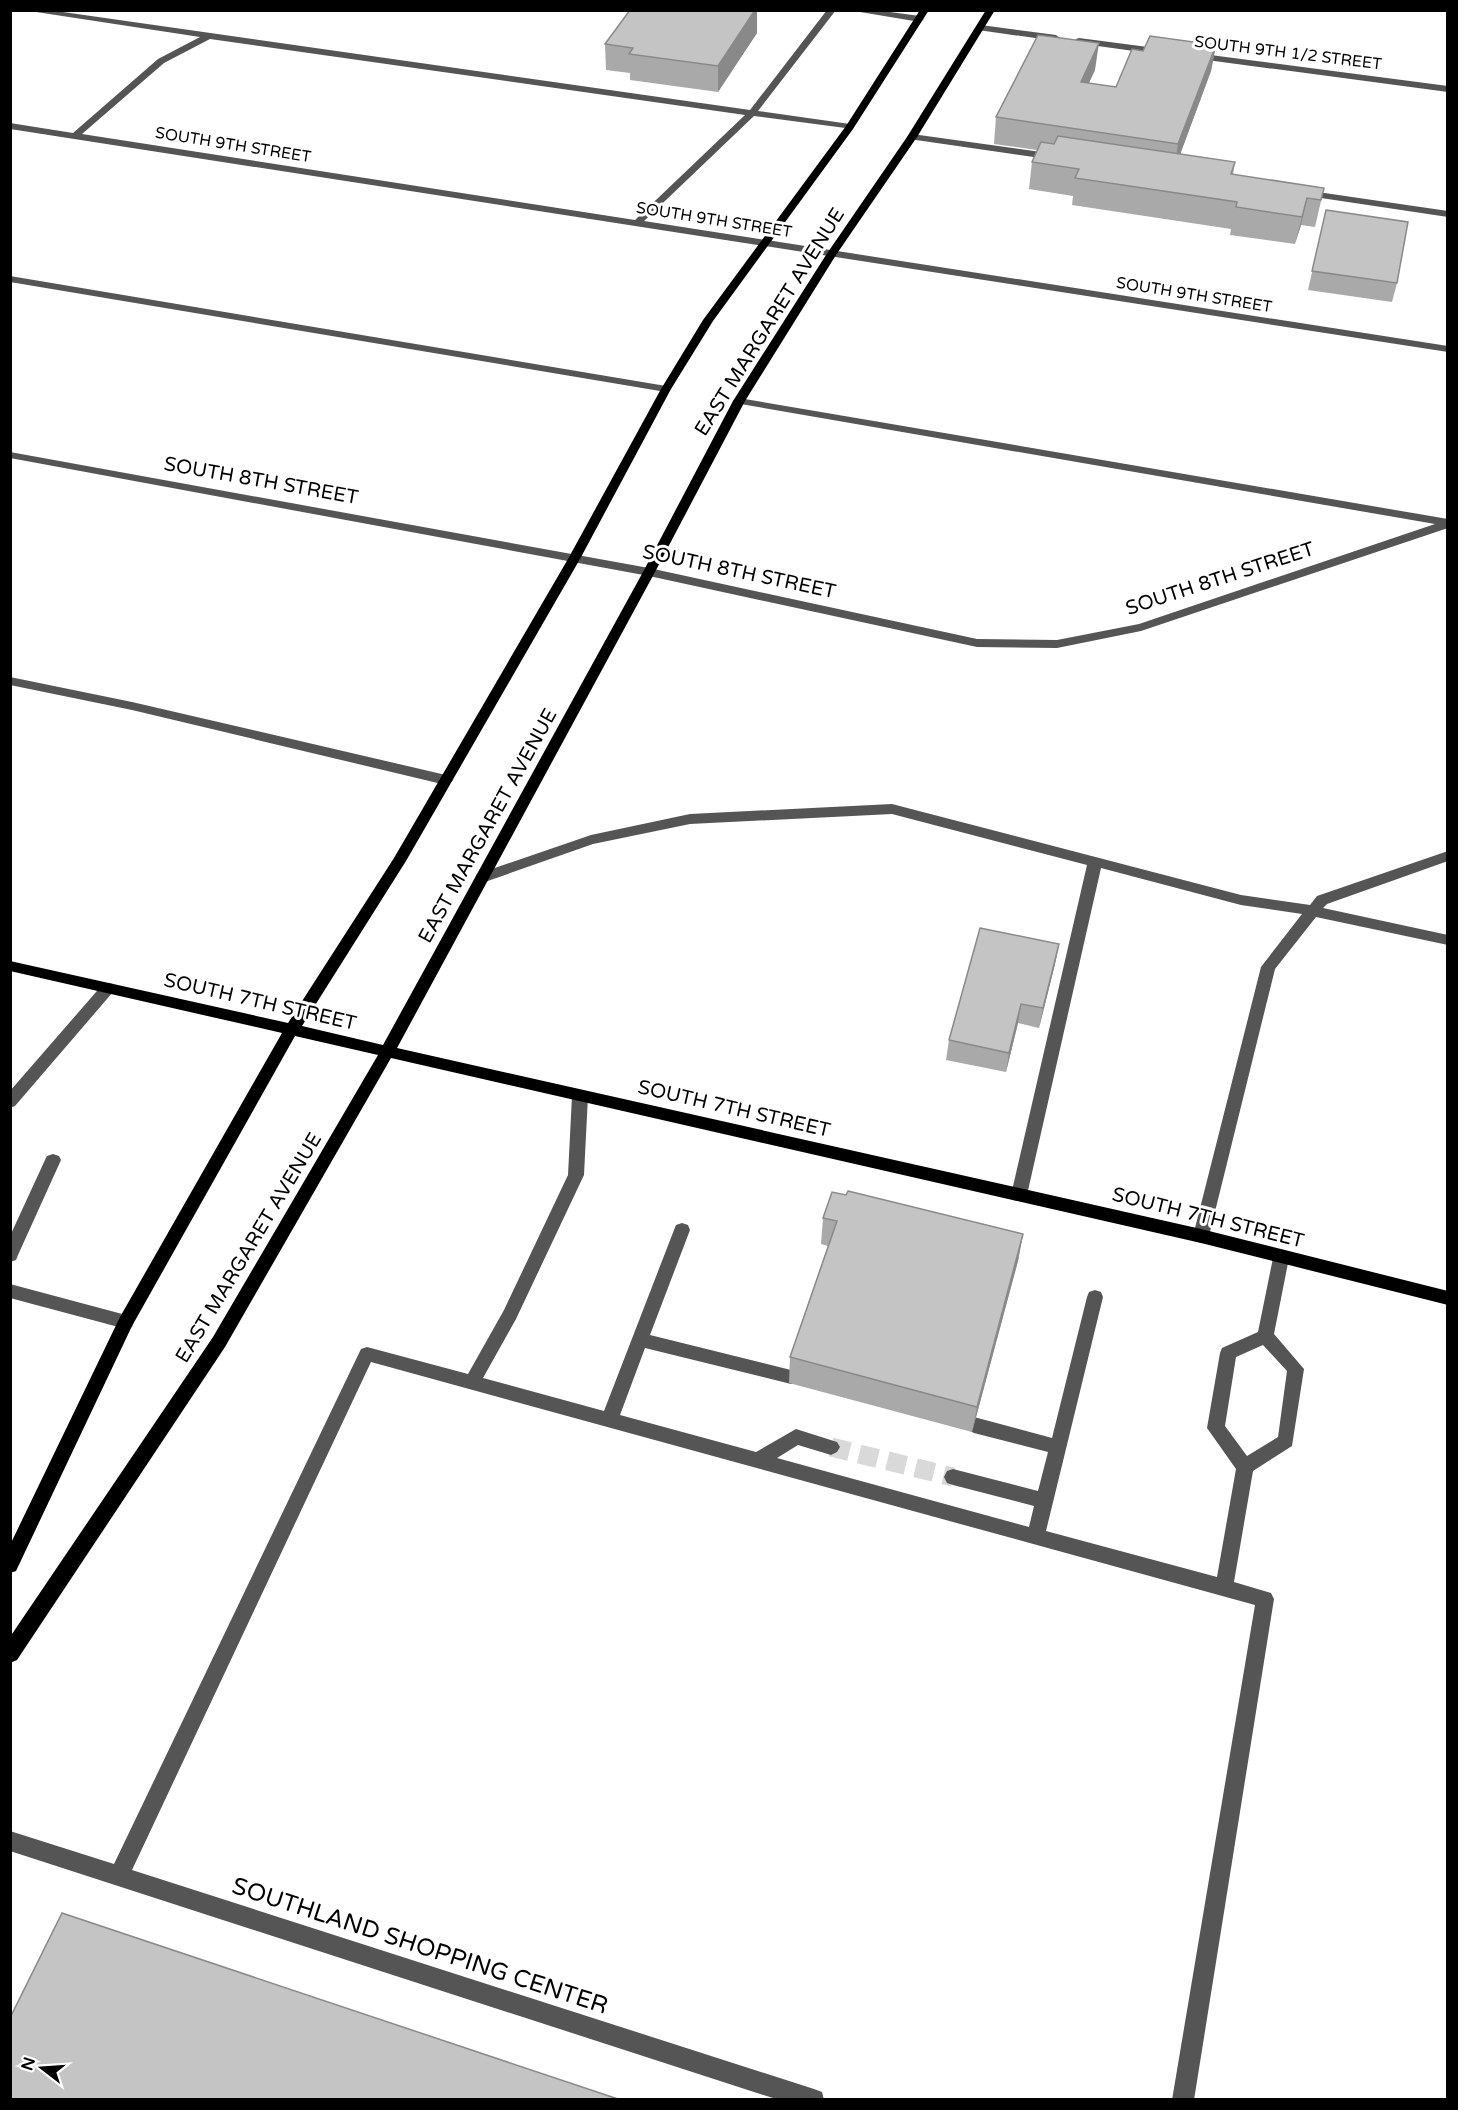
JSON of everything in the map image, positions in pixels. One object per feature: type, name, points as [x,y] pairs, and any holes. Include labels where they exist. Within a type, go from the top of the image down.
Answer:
[{"type":"main road","name":"EAST MARGARET AVENUE","points":[[10,1654],[219,1342],[387,1052],[649,572],[739,401],[831,255],[912,137],[991,10]]},
{"type":"main road","points":[[10,1565],[126,1322],[291,1031],[399,861],[574,559],[666,389],[708,320],[850,127],[923,15]]},
{"type":"main road","name":"SOUTH 7TH STREET","points":[[10,966],[1201,1236],[1281,1258],[1448,1298]]},
{"type":"street","points":[[27,10],[850,127]]},
{"type":"street","points":[[637,222],[752,113],[832,10]]},
{"type":"street","points":[[852,10],[923,15]]},
{"type":"street","name":"SOUTH 9TH 1/2 STREET","points":[[981,28],[1175,53]]},
{"type":"street","points":[[75,136],[161,61],[207,37]]},
{"type":"street","name":"SOUTH 9TH 1/2 STREET","points":[[1187,55],[1448,89]]},
{"type":"street","name":"SOUTH 9TH STREET","points":[[10,126],[1448,349]]},
{"type":"street","points":[[912,137],[1062,158]]},
{"type":"street","points":[[1295,192],[1448,214]]},
{"type":"street","points":[[10,279],[666,389]]},
{"type":"street","points":[[739,401],[1448,524]]},
{"type":"street","name":"SOUTH 8TH STREET","points":[[10,455],[649,572],[977,642],[1057,644],[1141,627],[1448,524]]},
{"type":"street","points":[[10,681],[132,706],[446,780]]},
{"type":"street","points":[[482,878],[591,840],[690,819],[892,809],[1241,900],[1313,910],[1448,939]]},
{"type":"street","points":[[1201,1236],[1268,967],[1322,900],[1448,856]]},
{"type":"street","points":[[1019,1195],[1095,862]]},
{"type":"street","points":[[10,1102],[108,988]]},
{"type":"street","points":[[471,1384],[510,1314],[576,1175],[580,1096]]},
{"type":"street","points":[[10,1255],[53,1160]]},
{"type":"street","points":[[609,1421],[682,1230]]},
{"type":"street","points":[[1265,1336],[1281,1258]]},
{"type":"street","points":[[10,1291],[126,1322]]},
{"type":"street","points":[[1036,1536],[1095,1297]]},
{"type":"street","points":[[1245,1467],[1286,1441],[1296,1369],[1265,1336]]},
{"type":"street","points":[[1224,1588],[1245,1467],[1216,1428],[1217,1418],[1228,1353],[1265,1336]]},
{"type":"street","points":[[640,1340],[791,1377]]},
{"type":"street","points":[[119,1875],[367,1354],[1265,1599],[1183,2100]]},
{"type":"street","points":[[974,1425],[1058,1447]]},
{"type":"street","points":[[757,1461],[796,1437],[831,1447]]},
{"type":"street","points":[[953,1477],[1044,1501]]},
{"type":"street","name":"SOUTHLAND SHOPPING CENTER","points":[[10,1841],[814,2100]]},
{"type":"building","points":[[630,10],[755,10],[718,66],[629,54],[633,48],[605,44]]},
{"type":"building","points":[[1038,35],[1099,43],[1081,82],[1116,87],[1132,49],[1143,51],[1150,36],[1216,45],[1178,144],[996,117]]},
{"type":"building","points":[[1058,136],[1235,162],[1231,174],[1324,188],[1321,200],[1307,198],[1302,217],[1236,207],[1237,202],[1075,178],[1079,169],[1032,162],[1041,142],[1054,144]]},
{"type":"building","points":[[1326,210],[1408,222],[1397,283],[1312,271]]},
{"type":"building","points":[[980,928],[1059,944],[1043,1008],[1021,1004],[1009,1053],[949,1040]]},
{"type":"building","points":[[848,1191],[1023,1234],[977,1407],[790,1357],[837,1221],[823,1218],[832,1192],[846,1195]]},
{"type":"building","points":[[62,1913],[621,2100],[10,2100],[10,2018]]},
{"type":"tunnel","points":[[831,1447],[953,1477]]}]
